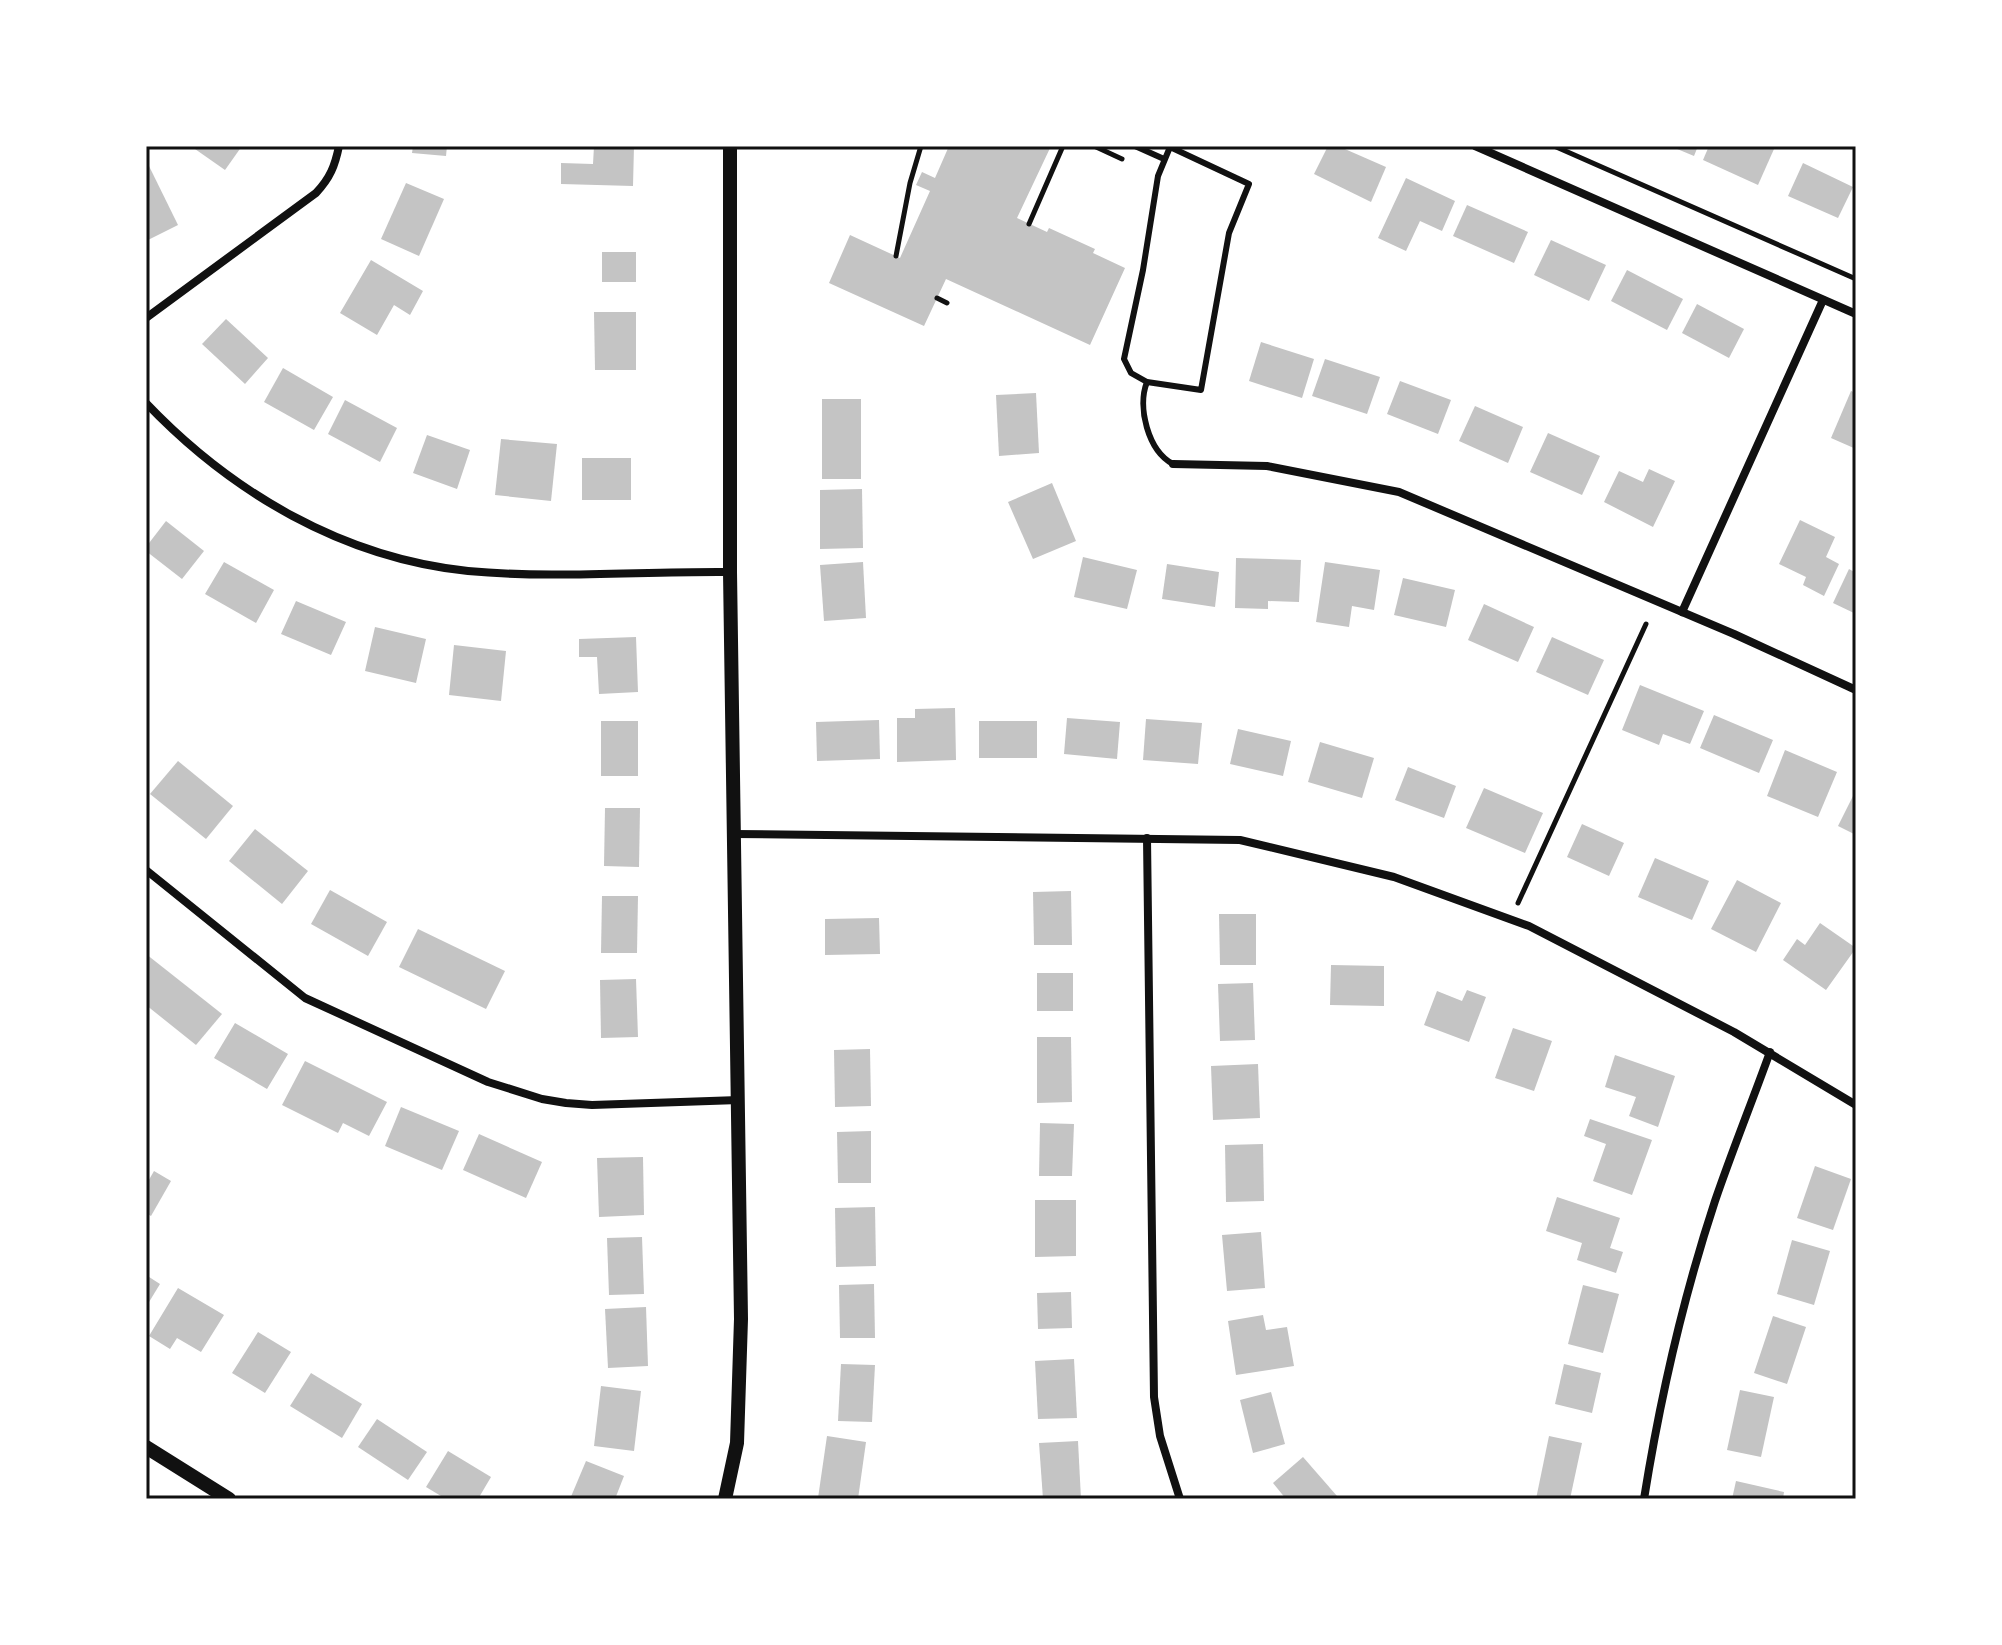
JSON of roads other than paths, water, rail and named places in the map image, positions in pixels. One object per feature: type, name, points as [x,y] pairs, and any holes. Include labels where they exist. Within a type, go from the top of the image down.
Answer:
[{"type":"street","points":[[146,318],[316,193],[329,179],[339,146]]},
{"type":"street","points":[[725,1499],[737,1443],[741,1319],[730,572],[730,146]]},
{"type":"street","points":[[1475,146],[1856,314]]},
{"type":"street","points":[[1682,612],[1823,300]]},
{"type":"street","points":[[146,403],[215,467],[274,508],[345,541],[385,554],[453,568],[503,573],[730,572]]},
{"type":"street","points":[[1173,464],[1267,466],[1399,492],[1856,690]]},
{"type":"street","points":[[734,834],[1240,840],[1394,877],[1529,926],[1770,1052],[1856,1105]]},
{"type":"street","points":[[1147,838],[1154,1397],[1160,1436],[1180,1499]]},
{"type":"street","points":[[146,870],[305,998],[488,1082],[542,1099],[579,1104],[739,1100]]},
{"type":"street","points":[[1644,1499],[1670,1362],[1692,1277],[1715,1202],[1770,1052]]},
{"type":"street","points":[[146,1447],[229,1499]]},
{"type":"lane","points":[[1135,146],[1164,159]]},
{"type":"lane","points":[[1170,147],[1249,184],[1229,233],[1201,390],[1147,382],[1131,373],[1124,359],[1143,270],[1158,176],[1170,147]]},
{"type":"lane","points":[[1147,382],[1143,392],[1144,416],[1161,456],[1173,464]]}]
